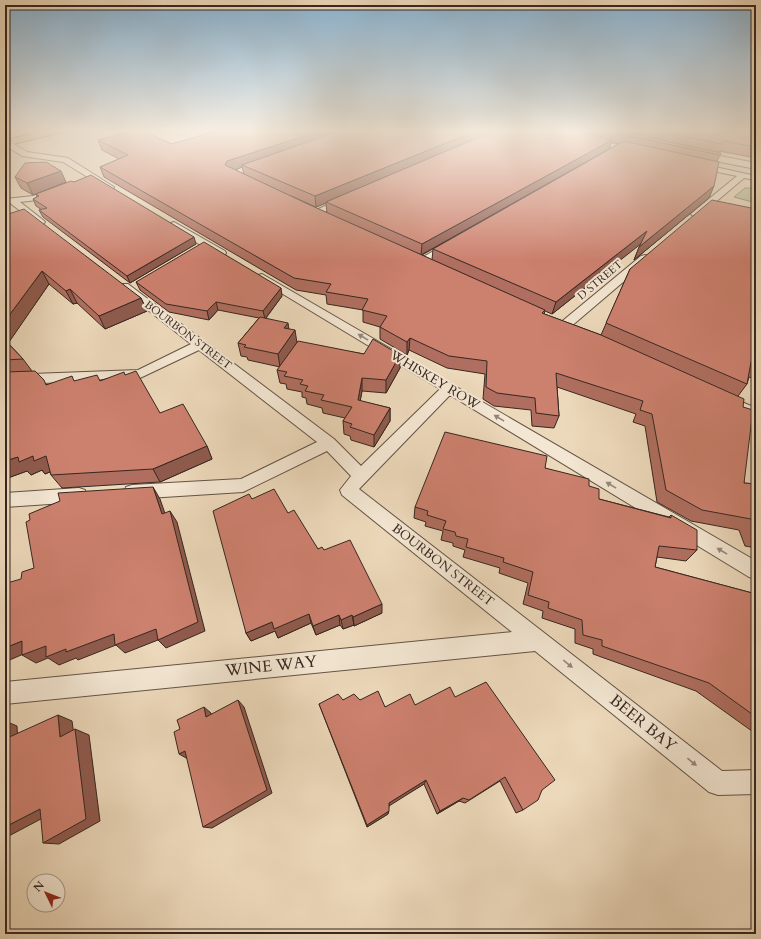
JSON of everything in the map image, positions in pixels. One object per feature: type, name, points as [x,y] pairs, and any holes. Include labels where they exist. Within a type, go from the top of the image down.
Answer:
[{"type":"lane","points":[[83,174],[119,192]]},
{"type":"lane","points":[[738,174],[756,178]]},
{"type":"lane","points":[[689,220],[743,175]]},
{"type":"lane","points":[[8,201],[34,198],[63,187]]},
{"type":"lane","points":[[329,219],[311,211],[357,194]]},
{"type":"lane","points":[[8,201],[49,229]]},
{"type":"lane","points":[[160,216],[233,260]]},
{"type":"lane","points":[[436,268],[418,260],[462,238]]},
{"type":"lane","points":[[194,252],[206,244]]},
{"type":"lane","name":"D STREET","points":[[578,333],[560,325],[653,251]]},
{"type":"lane","name":"WHISKEY ROW","points":[[254,272],[756,571]]},
{"type":"lane","name":"BOURBON STREET","points":[[116,280],[329,443],[361,476],[348,490],[538,640]]},
{"type":"lane","points":[[129,290],[142,282]]},
{"type":"lane","points":[[5,380],[140,374],[200,344]]},
{"type":"lane","points":[[361,476],[449,388]]},
{"type":"lane","points":[[720,398],[756,414]]},
{"type":"lane","points":[[116,493],[243,485],[329,443]]},
{"type":"lane","points":[[5,500],[92,494]]},
{"type":"lane","name":"WINE WAY","points":[[5,693],[538,640]]},
{"type":"lane","name":"BEER BAY","points":[[538,640],[718,783],[756,782]]},
{"type":"green space","points":[[745,188],[756,188],[756,203],[734,197]]},
{"type":"building","points":[[17,174],[53,174],[27,183],[15,177]]},
{"type":"building","points":[[112,174],[244,174],[545,310],[542,313],[601,335],[744,399],[743,407],[753,410],[744,483],[756,484],[756,532],[751,519],[702,510],[666,490],[652,414],[640,410],[643,401],[556,373],[559,416],[536,413],[535,398],[497,393],[486,387],[487,361],[449,356],[410,338],[407,342],[380,327],[387,316],[362,310],[368,299],[326,292],[331,284],[294,278]]},
{"type":"building","points":[[263,174],[370,174],[315,196]]},
{"type":"building","points":[[393,174],[550,174],[422,244],[326,202]]},
{"type":"building","points":[[566,174],[717,174],[714,186],[639,247],[647,231],[556,302],[433,249]]},
{"type":"building","points":[[91,175],[194,237],[127,276],[39,210],[47,208],[33,199],[39,196],[36,194]]},
{"type":"building","points":[[712,200],[756,209],[756,363],[751,362],[747,384],[606,323],[630,269]]},
{"type":"building","points":[[24,209],[141,298],[99,316],[70,289],[66,291],[42,271],[5,321],[5,215]]},
{"type":"building","points":[[204,242],[281,288],[263,311],[216,302],[207,311],[166,304],[136,282]]},
{"type":"building","points":[[260,317],[288,323],[284,328],[295,330],[278,354],[244,347],[246,345],[238,343]]},
{"type":"building","points":[[373,339],[400,355],[386,380],[362,378],[358,400],[390,408],[374,435],[350,427],[352,424],[343,421],[352,407],[321,400],[324,395],[305,391],[308,386],[300,384],[303,380],[284,376],[287,372],[277,370],[298,341],[364,354]]},
{"type":"building","points":[[5,340],[23,359],[5,360]]},
{"type":"building","points":[[35,371],[44,380],[46,385],[72,376],[74,381],[97,375],[100,381],[124,372],[125,375],[136,371],[160,413],[183,404],[207,446],[153,469],[51,475],[46,456],[34,461],[33,456],[19,462],[18,457],[5,461],[5,372]]},
{"type":"building","points":[[445,432],[547,456],[545,468],[589,479],[589,486],[599,489],[599,499],[671,518],[671,515],[697,530],[697,550],[659,546],[655,567],[756,594],[756,717],[709,683],[602,646],[602,640],[583,635],[582,620],[548,608],[549,602],[528,595],[533,572],[503,562],[504,558],[466,547],[468,539],[456,536],[455,532],[443,529],[446,521],[427,515],[428,511],[415,507]]},
{"type":"building","points":[[153,487],[162,514],[170,511],[198,622],[158,640],[156,629],[115,645],[114,634],[66,652],[66,649],[46,657],[46,646],[22,655],[22,641],[5,648],[7,583],[21,579],[22,572],[34,568],[26,522],[30,520],[29,514],[60,501],[58,493]]},
{"type":"building","points":[[274,489],[288,513],[294,510],[318,549],[322,547],[324,550],[350,540],[382,604],[353,617],[352,615],[341,620],[339,615],[313,626],[309,614],[274,629],[272,622],[246,633],[213,511],[249,494],[252,499]]},
{"type":"building","points":[[486,682],[555,780],[542,790],[538,800],[523,810],[505,777],[469,800],[463,798],[440,811],[426,780],[389,803],[389,811],[367,825],[319,704],[338,694],[343,700],[354,694],[360,700],[378,691],[385,707],[410,694],[415,705],[450,687],[455,697]]},
{"type":"building","points":[[238,700],[267,790],[203,827],[185,751],[179,754],[174,732],[180,729],[177,720],[204,707],[206,717]]},
{"type":"building","points":[[58,715],[60,737],[75,729],[86,819],[43,843],[40,809],[5,827],[5,739]]}]
